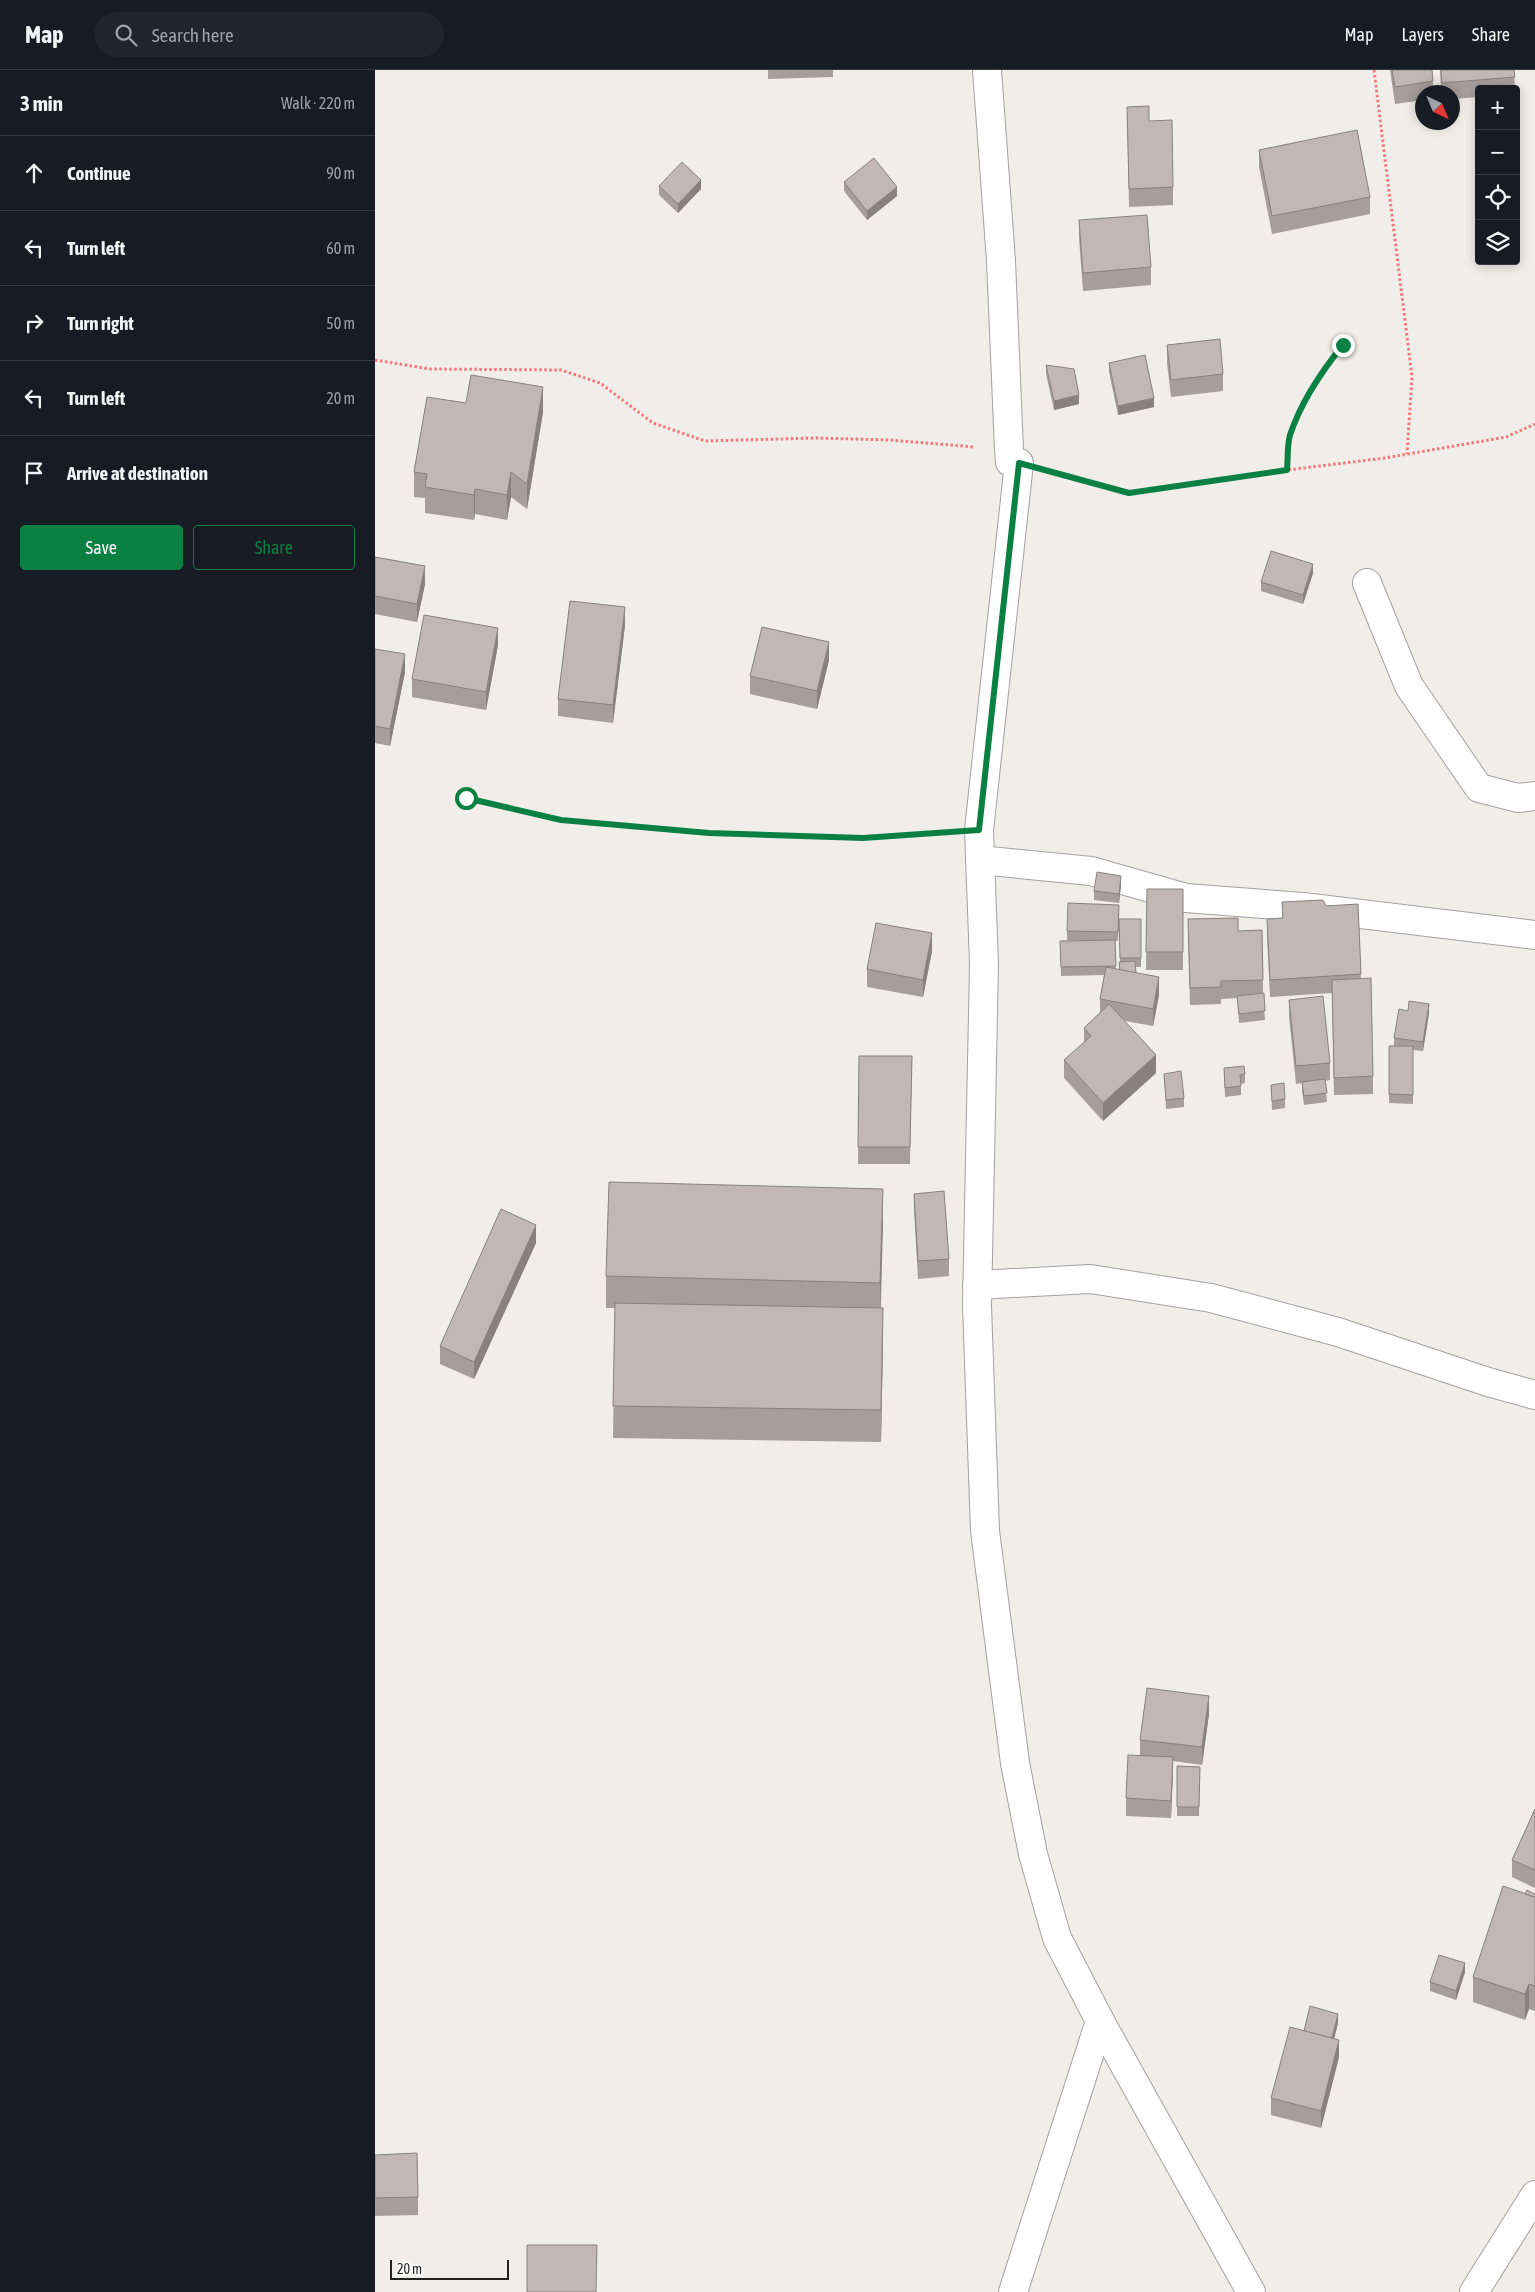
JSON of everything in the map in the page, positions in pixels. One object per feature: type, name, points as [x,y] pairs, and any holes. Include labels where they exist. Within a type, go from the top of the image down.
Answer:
[{"type":"street","points":[[987,70],[1014,456],[979,830],[984,964],[977,1285],[985,1531],[1015,1763],[1033,1854],[1057,1938],[1100,2022],[1251,2292]]},
{"type":"street","points":[[1367,583],[1409,686],[1479,788],[1517,798],[1535,796]]},
{"type":"street","points":[[980,860],[1091,871],[1186,898],[1303,907],[1535,935]]},
{"type":"street","points":[[977,1285],[1089,1279],[1211,1298],[1337,1332],[1488,1382],[1535,1395]]},
{"type":"street","points":[[1013,2292],[1100,2022]]},
{"type":"street","points":[[1474,2292],[1535,2195]]},
{"type":"path","points":[[1374,70],[1412,377],[1407,454]]},
{"type":"path","points":[[1287,470],[1290,436],[1300,413],[1324,368],[1343,345]]},
{"type":"path","points":[[375,360],[430,369],[561,370],[600,383],[653,423],[705,442],[817,438],[890,440],[1014,456],[1129,493],[1407,454],[1506,436],[1535,424]]},
{"type":"path","points":[[466,798],[561,820],[709,833],[863,838],[979,830]]},
{"type":"building","points":[[1392,70],[1432,70],[1433,81],[1395,87]]},
{"type":"building","points":[[1441,70],[1514,70],[1515,77],[1442,83]]},
{"type":"building","points":[[1149,106],[1149,121],[1172,120],[1173,187],[1129,189],[1127,107]]},
{"type":"building","points":[[1357,130],[1370,197],[1272,216],[1259,150]]},
{"type":"building","points":[[874,158],[897,187],[867,211],[844,182]]},
{"type":"building","points":[[682,162],[701,180],[678,204],[659,186]]},
{"type":"building","points":[[1147,215],[1151,267],[1083,273],[1079,220]]},
{"type":"building","points":[[1220,339],[1223,374],[1171,380],[1167,345]]},
{"type":"building","points":[[1145,355],[1154,398],[1118,406],[1109,363]]},
{"type":"building","points":[[1046,365],[1074,369],[1079,395],[1054,401]]},
{"type":"building","points":[[471,375],[543,387],[527,484],[511,472],[507,495],[475,489],[474,495],[425,487],[427,474],[414,472],[427,397],[466,403]]},
{"type":"building","points":[[1271,551],[1313,564],[1303,595],[1261,582]]},
{"type":"building","points":[[375,557],[425,566],[417,604],[375,596]]},
{"type":"building","points":[[570,601],[625,607],[613,705],[558,699]]},
{"type":"building","points":[[424,615],[498,628],[486,692],[412,679]]},
{"type":"building","points":[[762,627],[829,642],[817,691],[750,676]]},
{"type":"building","points":[[375,649],[405,654],[390,729],[375,726]]},
{"type":"building","points":[[1097,872],[1121,876],[1119,894],[1094,891]]},
{"type":"building","points":[[1147,889],[1183,889],[1183,952],[1146,952]]},
{"type":"building","points":[[1323,900],[1326,906],[1358,904],[1361,974],[1270,980],[1267,919],[1283,918],[1282,902]]},
{"type":"building","points":[[1068,903],[1119,905],[1118,932],[1067,931]]},
{"type":"building","points":[[1238,918],[1238,931],[1262,930],[1263,980],[1221,981],[1221,987],[1190,988],[1188,919]]},
{"type":"building","points":[[1119,919],[1141,919],[1141,958],[1120,958]]},
{"type":"building","points":[[876,923],[932,933],[923,980],[867,969]]},
{"type":"building","points":[[1115,940],[1116,966],[1061,967],[1060,941]]},
{"type":"building","points":[[1135,961],[1136,973],[1120,970],[1119,962]]},
{"type":"building","points":[[1106,967],[1159,977],[1153,1009],[1100,999]]},
{"type":"building","points":[[1371,978],[1373,1076],[1334,1078],[1332,980]]},
{"type":"building","points":[[1264,993],[1265,1011],[1239,1014],[1237,996]]},
{"type":"building","points":[[1323,996],[1330,1063],[1296,1066],[1289,1000]]},
{"type":"building","points":[[1409,1001],[1429,1004],[1423,1042],[1394,1038],[1399,1009],[1408,1011]]},
{"type":"building","points":[[1109,1004],[1156,1055],[1103,1103],[1064,1060],[1091,1036],[1084,1028]]},
{"type":"building","points":[[1389,1046],[1413,1046],[1413,1095],[1389,1094]]},
{"type":"building","points":[[859,1056],[912,1056],[910,1147],[858,1147]]},
{"type":"building","points":[[1244,1066],[1245,1074],[1240,1075],[1241,1086],[1225,1088],[1224,1068]]},
{"type":"building","points":[[1181,1071],[1184,1098],[1166,1100],[1164,1074]]},
{"type":"building","points":[[1325,1079],[1327,1093],[1304,1096],[1302,1082]]},
{"type":"building","points":[[1284,1083],[1285,1099],[1272,1101],[1271,1085]]},
{"type":"building","points":[[609,1182],[883,1189],[880,1283],[606,1276]]},
{"type":"building","points":[[944,1191],[949,1259],[918,1261],[914,1194]]},
{"type":"building","points":[[501,1209],[536,1225],[474,1362],[440,1346]]},
{"type":"building","points":[[615,1303],[883,1308],[881,1410],[613,1406]]},
{"type":"building","points":[[1147,1688],[1209,1696],[1202,1747],[1140,1740]]},
{"type":"building","points":[[1128,1755],[1173,1757],[1171,1801],[1126,1798]]},
{"type":"building","points":[[1177,1766],[1200,1767],[1199,1807],[1177,1807]]},
{"type":"building","points":[[1535,1809],[1535,1870],[1512,1860]]},
{"type":"building","points":[[1503,1886],[1535,1897],[1535,1986],[1529,1984],[1525,1994],[1473,1977]]},
{"type":"building","points":[[1527,1890],[1535,1894],[1535,1897],[1525,1894]]},
{"type":"building","points":[[1439,1955],[1465,1963],[1456,1991],[1430,1982]]},
{"type":"building","points":[[1310,2006],[1338,2014],[1332,2038],[1304,2031]]},
{"type":"building","points":[[1290,2027],[1339,2040],[1321,2111],[1271,2098]]},
{"type":"building","points":[[417,2153],[418,2197],[375,2198],[375,2155]]},
{"type":"building","points":[[527,2245],[597,2245],[596,2292],[527,2292]]},
{"type":"route","points":[[466,798],[561,820],[709,833],[863,838],[979,830],[1019,463],[1129,493],[1287,470],[1290,436],[1307,398],[1324,368],[1343,345]]}]
